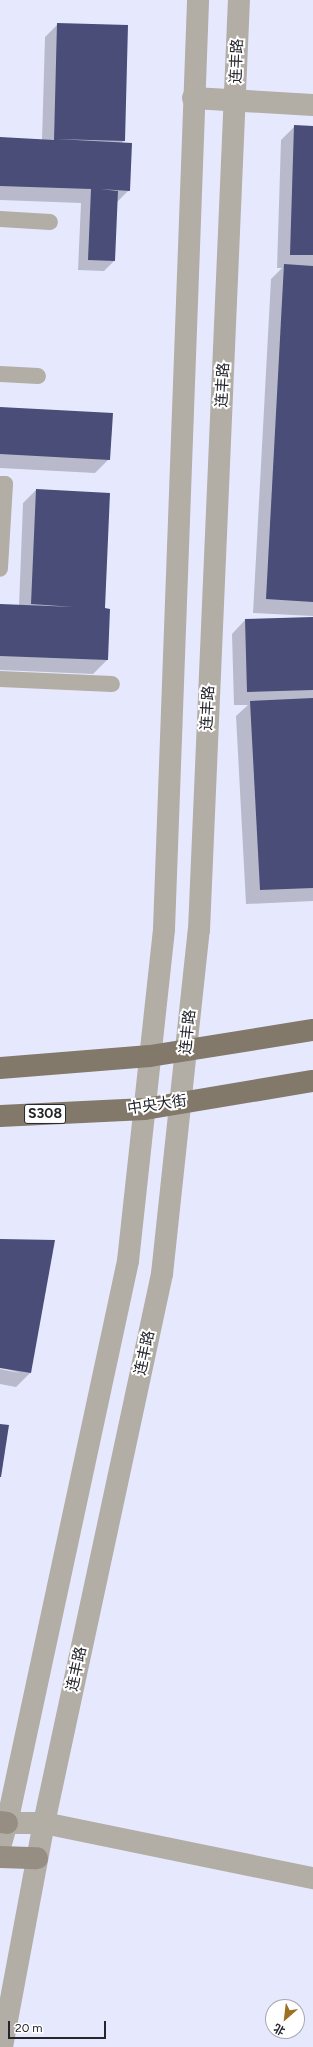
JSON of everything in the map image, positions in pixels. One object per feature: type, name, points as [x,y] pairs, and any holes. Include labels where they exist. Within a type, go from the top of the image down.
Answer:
[{"type":"main road","points":[[0,1068],[150,1056],[313,1030]]},
{"type":"main road","name":"中央大街","points":[[0,1116],[89,1113],[145,1109],[313,1081]]},
{"type":"main road","points":[[0,1856],[37,1858]]},
{"type":"street","points":[[0,1847],[4,1822],[128,1261],[145,1109],[164,928],[193,98],[198,0]]},
{"type":"street","name":"连丰路","points":[[2,2047],[44,1823],[162,1274],[199,930],[239,0]]},
{"type":"street","points":[[193,98],[313,105]]},
{"type":"street","points":[[4,1822],[44,1823],[313,1878]]},
{"type":"lane","points":[[0,219],[50,222]]},
{"type":"lane","points":[[0,374],[38,376]]},
{"type":"lane","points":[[0,484],[5,484],[0,569]]},
{"type":"lane","points":[[0,679],[112,684]]},
{"type":"building","points":[[57,23],[128,25],[125,141],[56,139],[132,143],[130,191],[100,189],[118,191],[115,261],[88,260],[91,189],[0,186],[0,137],[54,140]]},
{"type":"building","points":[[294,125],[313,126],[313,255],[290,255]]},
{"type":"building","points":[[284,264],[313,266],[313,602],[266,599]]},
{"type":"building","points":[[0,407],[113,413],[110,460],[0,454]]},
{"type":"building","points":[[36,489],[110,493],[105,608],[110,609],[108,660],[0,656],[0,604],[74,607],[31,604]]},
{"type":"building","points":[[313,617],[313,690],[247,692],[245,619]]},
{"type":"building","points":[[313,698],[313,888],[260,890],[250,701]]},
{"type":"building","points":[[0,1239],[55,1240],[31,1373],[0,1368]]},
{"type":"building","points":[[0,1424],[9,1425],[1,1477],[0,1477]]}]
